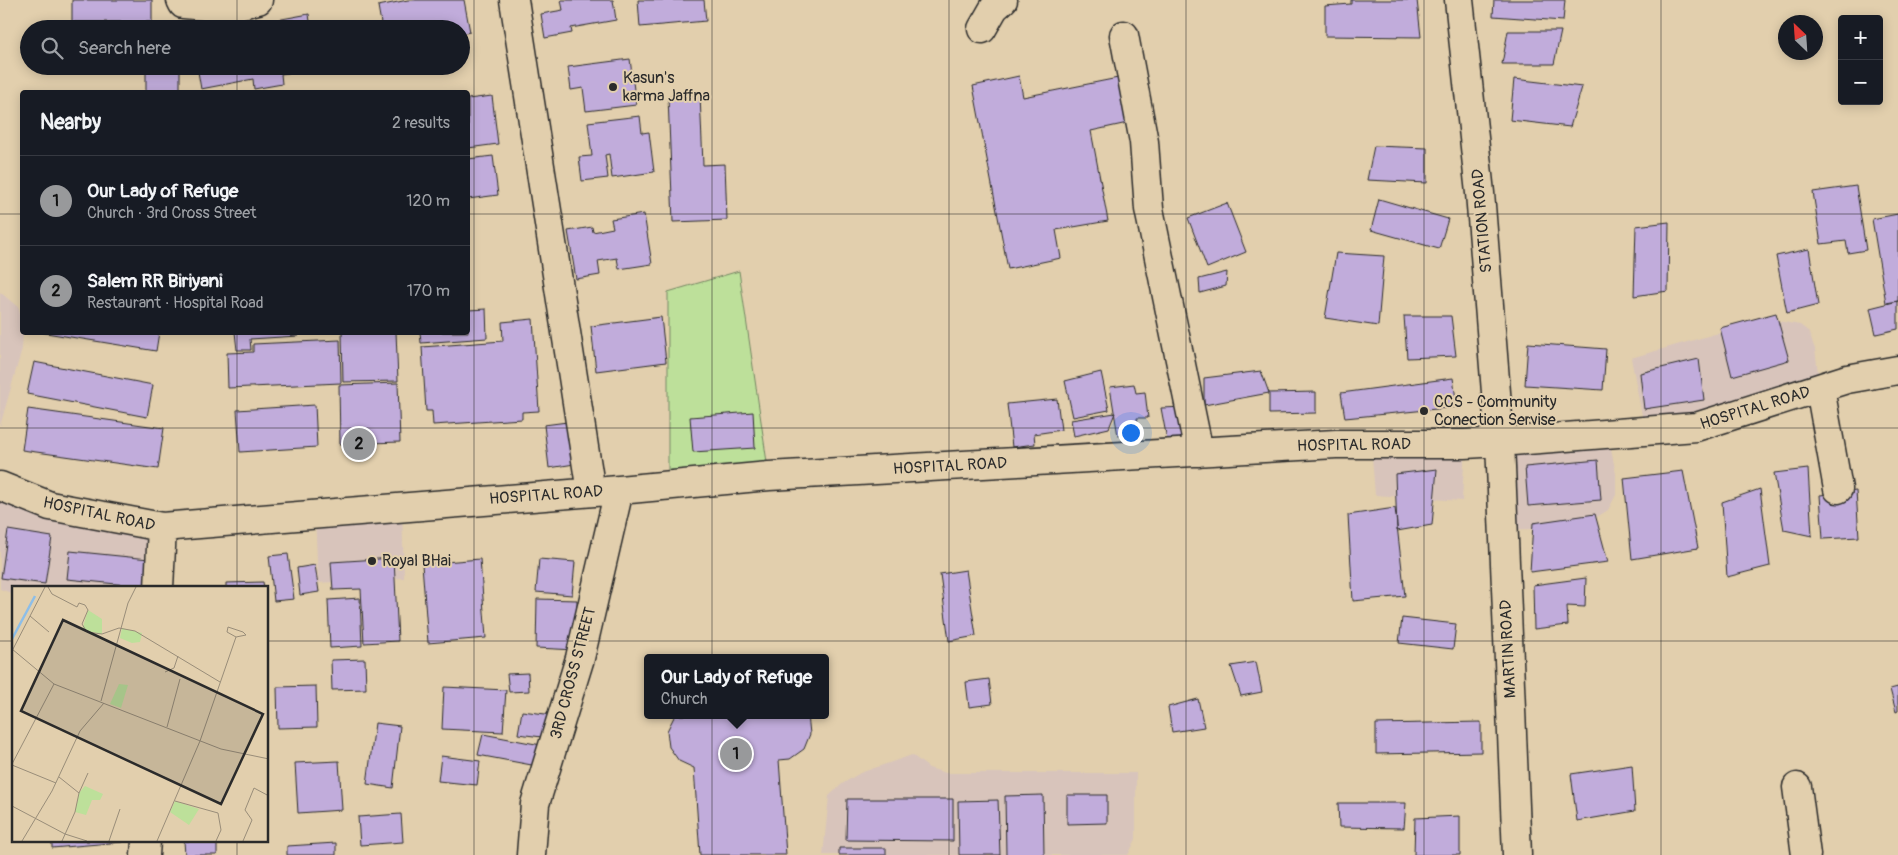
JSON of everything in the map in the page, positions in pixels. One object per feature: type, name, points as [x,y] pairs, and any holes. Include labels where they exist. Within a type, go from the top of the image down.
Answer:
[{"type":"street","points":[[180,0],[183,4],[226,8],[258,0]]},
{"type":"street","points":[[514,0],[591,492]]},
{"type":"street","points":[[982,30],[994,8],[1003,0]]},
{"type":"street","name":"STATION ROAD","points":[[1458,0],[1480,193],[1500,442]]},
{"type":"street","points":[[1124,35],[1144,142],[1149,209],[1199,452]]},
{"type":"street","name":"HOSPITAL ROAD","points":[[0,486],[50,506],[162,527],[769,476],[1336,444],[1500,442],[1696,427],[1847,379],[1898,370]]},
{"type":"street","points":[[1820,388],[1838,488]]},
{"type":"street","name":"MARTIN ROAD","points":[[1500,442],[1518,855]]},
{"type":"street","name":"3RD CROSS STREET","points":[[531,855],[535,804],[580,658],[619,490]]},
{"type":"street","points":[[159,586],[162,527]]},
{"type":"street","points":[[1797,787],[1806,855]]},
{"type":"street","points":[[145,855],[146,842]]},
{"type":"shaded area","points":[[0,292],[19,308],[20,335],[23,335],[22,349],[0,426]]},
{"type":"shaded area","points":[[1778,321],[1800,325],[1808,331],[1815,349],[1820,388],[1645,431],[1631,358],[1715,334]]},
{"type":"shaded area","points":[[1608,434],[1616,474],[1616,495],[1608,510],[1586,524],[1562,528],[1503,530],[1500,442]]},
{"type":"shaded area","points":[[1371,444],[1465,444],[1462,501],[1375,495]]},
{"type":"shaded area","points":[[0,486],[162,527],[159,586],[12,586],[12,593],[0,589]]},
{"type":"shaded area","points":[[402,507],[404,578],[318,583],[315,514]]},
{"type":"shaded area","points":[[912,755],[929,768],[946,773],[1136,773],[1136,839],[1128,855],[823,855],[829,796],[842,784],[860,773]]},
{"type":"green space","points":[[739,271],[769,476],[668,485],[668,292]]},
{"type":"building","points":[[72,0],[152,0],[152,20],[72,20]]},
{"type":"building","points":[[408,0],[464,0],[468,20],[380,20],[378,6]]},
{"type":"building","points":[[561,0],[613,0],[616,20],[571,28],[572,33],[545,38],[541,14],[563,10]]},
{"type":"building","points":[[638,0],[704,0],[706,21],[640,27]]},
{"type":"building","points":[[1351,0],[1417,0],[1421,37],[1325,36],[1325,6],[1351,4]]},
{"type":"building","points":[[1494,0],[1565,0],[1563,21],[1493,16]]},
{"type":"building","points":[[309,14],[310,20],[277,20]]},
{"type":"building","points":[[1508,31],[1561,31],[1554,64],[1502,64]]},
{"type":"building","points":[[630,59],[636,105],[586,111],[583,88],[571,90],[568,67]]},
{"type":"building","points":[[146,75],[180,75],[180,90],[146,90]]},
{"type":"building","points":[[199,75],[281,75],[282,84],[254,89],[253,79],[201,89]]},
{"type":"building","points":[[1019,76],[1023,97],[1123,77],[1132,122],[1091,131],[1108,221],[1056,230],[1061,258],[1008,269],[973,86]]},
{"type":"building","points":[[1514,79],[1582,87],[1570,127],[1510,120]]},
{"type":"building","points":[[700,95],[703,165],[725,164],[727,220],[673,222],[668,97]]},
{"type":"building","points":[[492,96],[498,144],[470,148],[470,99]]},
{"type":"building","points":[[640,116],[642,133],[649,132],[654,172],[612,178],[609,154],[605,155],[608,178],[582,181],[579,157],[592,156],[588,122]]},
{"type":"building","points":[[1374,146],[1427,148],[1427,183],[1367,180]]},
{"type":"building","points":[[493,156],[498,195],[470,199],[470,159]]},
{"type":"building","points":[[1856,186],[1866,250],[1848,253],[1846,241],[1821,244],[1813,192]]},
{"type":"building","points":[[1379,199],[1448,219],[1439,249],[1371,230]]},
{"type":"building","points":[[1227,203],[1246,252],[1207,268],[1188,218]]},
{"type":"building","points":[[644,214],[652,264],[619,269],[617,258],[598,261],[600,275],[576,279],[568,231],[592,227],[593,232],[613,228],[611,219]]},
{"type":"building","points":[[1898,214],[1898,301],[1886,303],[1872,219]]},
{"type":"building","points":[[1669,222],[1668,291],[1634,296],[1636,226]]},
{"type":"building","points":[[1809,249],[1818,305],[1787,313],[1776,256]]},
{"type":"building","points":[[1336,253],[1384,256],[1378,326],[1325,318]]},
{"type":"building","points":[[1227,272],[1226,286],[1200,293],[1199,279]]},
{"type":"building","points":[[1898,301],[1898,329],[1876,334],[1870,308]]},
{"type":"building","points":[[486,309],[487,338],[421,343],[420,335],[470,335],[470,310]]},
{"type":"building","points":[[1776,313],[1789,360],[1732,376],[1720,328]]},
{"type":"building","points":[[1404,316],[1451,316],[1456,356],[1407,358]]},
{"type":"building","points":[[661,317],[666,362],[596,371],[591,326]]},
{"type":"building","points":[[533,319],[539,411],[522,412],[522,419],[433,425],[432,411],[426,411],[422,347],[503,341],[502,322]]},
{"type":"building","points":[[58,335],[159,335],[156,351]]},
{"type":"building","points":[[235,335],[298,335],[250,339],[251,350],[237,350]]},
{"type":"building","points":[[342,335],[396,335],[398,381],[343,382]]},
{"type":"building","points":[[340,340],[341,383],[228,388],[227,353],[253,352],[253,344]]},
{"type":"building","points":[[1528,343],[1606,349],[1603,390],[1525,385]]},
{"type":"building","points":[[1699,359],[1704,400],[1644,409],[1640,373]]},
{"type":"building","points":[[34,362],[153,385],[147,417],[27,394]]},
{"type":"building","points":[[1261,371],[1269,393],[1204,405],[1204,378]]},
{"type":"building","points":[[1101,372],[1109,410],[1073,417],[1065,381]]},
{"type":"building","points":[[1453,378],[1457,407],[1345,418],[1341,393]]},
{"type":"building","points":[[398,383],[400,442],[340,444],[339,385]]},
{"type":"building","points":[[1134,384],[1136,393],[1145,392],[1148,418],[1137,418],[1139,430],[1118,436],[1110,387]]},
{"type":"building","points":[[1316,392],[1316,413],[1269,414],[1269,393]]},
{"type":"building","points":[[1057,399],[1061,430],[1034,434],[1035,444],[1012,447],[1007,404]]},
{"type":"building","points":[[315,405],[317,447],[240,452],[237,410]]},
{"type":"building","points":[[1186,407],[1187,441],[1168,445],[1161,408]]},
{"type":"building","points":[[28,409],[164,428],[158,469],[22,450]]},
{"type":"building","points":[[753,412],[755,448],[693,452],[690,417]]},
{"type":"building","points":[[1115,413],[1109,428],[1074,436],[1071,420]]},
{"type":"building","points":[[575,421],[581,463],[549,468],[544,425]]},
{"type":"building","points":[[1598,460],[1601,500],[1528,506],[1525,467]]},
{"type":"building","points":[[1437,469],[1432,525],[1397,531],[1395,474]]},
{"type":"building","points":[[1808,469],[1812,536],[1784,530],[1774,473]]},
{"type":"building","points":[[1683,471],[1698,548],[1632,559],[1624,478]]},
{"type":"building","points":[[1760,489],[1770,566],[1727,577],[1722,502]]},
{"type":"building","points":[[1856,491],[1859,537],[1823,539],[1820,495]]},
{"type":"building","points":[[1395,508],[1405,596],[1353,601],[1348,515]]},
{"type":"building","points":[[1595,514],[1608,562],[1530,572],[1533,523]]},
{"type":"building","points":[[8,530],[52,537],[45,584],[1,578]]},
{"type":"building","points":[[70,551],[149,559],[146,586],[67,579]]},
{"type":"building","points":[[288,554],[294,599],[274,601],[269,556]]},
{"type":"building","points":[[394,558],[398,641],[364,643],[361,589],[333,590],[331,562]]},
{"type":"building","points":[[480,559],[486,638],[428,643],[422,564]]},
{"type":"building","points":[[539,559],[575,562],[572,595],[536,592]]},
{"type":"building","points":[[315,565],[319,592],[300,595],[297,568]]},
{"type":"building","points":[[966,570],[976,636],[949,641],[940,574]]},
{"type":"building","points":[[1586,578],[1585,607],[1567,606],[1568,625],[1534,629],[1533,585]]},
{"type":"building","points":[[263,582],[264,586],[226,586],[226,583]]},
{"type":"building","points":[[360,598],[362,646],[330,648],[328,600]]},
{"type":"building","points":[[537,599],[577,600],[576,650],[536,648]]},
{"type":"building","points":[[1402,618],[1456,624],[1453,649],[1399,643]]},
{"type":"building","points":[[365,659],[366,689],[332,690],[331,660]]},
{"type":"building","points":[[1256,662],[1262,692],[1241,696],[1231,666]]},
{"type":"building","points":[[528,673],[529,691],[509,692],[507,674]]},
{"type":"building","points":[[989,679],[992,704],[969,707],[966,682]]},
{"type":"building","points":[[316,686],[317,727],[278,728],[277,687]]},
{"type":"building","points":[[444,687],[506,690],[503,732],[442,729]]},
{"type":"building","points":[[1898,687],[1898,711],[1896,712],[1890,689]]},
{"type":"building","points":[[1198,699],[1204,727],[1172,732],[1168,707]]},
{"type":"building","points":[[522,711],[553,715],[550,738],[518,734]]},
{"type":"building","points":[[673,719],[808,719],[810,734],[804,749],[790,759],[779,760],[786,855],[700,855],[694,768],[679,761],[669,747],[667,731]]},
{"type":"building","points":[[1481,722],[1481,752],[1376,754],[1376,724]]},
{"type":"building","points":[[375,723],[400,726],[393,788],[367,784]]},
{"type":"building","points":[[483,734],[541,745],[537,766],[478,755]]},
{"type":"building","points":[[441,756],[480,761],[477,785],[438,781]]},
{"type":"building","points":[[339,761],[342,810],[298,813],[295,763]]},
{"type":"building","points":[[1632,765],[1635,811],[1577,821],[1571,774]]},
{"type":"building","points":[[1043,795],[1044,855],[1006,855],[1005,796]]},
{"type":"building","points":[[1067,795],[1107,795],[1107,823],[1067,824]]},
{"type":"building","points":[[847,799],[953,799],[953,841],[846,840]]},
{"type":"building","points":[[998,800],[1000,855],[959,855],[958,801]]},
{"type":"building","points":[[1338,803],[1406,803],[1404,828],[1339,827]]},
{"type":"building","points":[[401,814],[403,842],[360,845],[358,817]]},
{"type":"building","points":[[1460,816],[1460,855],[1414,855],[1415,818]]},
{"type":"building","points":[[52,842],[122,842],[52,848]]},
{"type":"building","points":[[184,842],[217,842],[217,855],[185,855]]},
{"type":"building","points":[[336,843],[336,855],[287,855],[287,846]]},
{"type":"building","points":[[839,848],[886,848],[886,855],[839,855]]},
{"type":"place","name":"Kasun's karma Jaffna","points":[[613,87]]},
{"type":"place","name":"CCS - Community Conection Servise","points":[[1424,411]]},
{"type":"place","name":"Salem RR Biriyani","points":[[359,444]]},
{"type":"place","name":"Royal BHai","points":[[372,561]]},
{"type":"place","name":"Our Lady of Refuge","points":[[736,754]]}]
